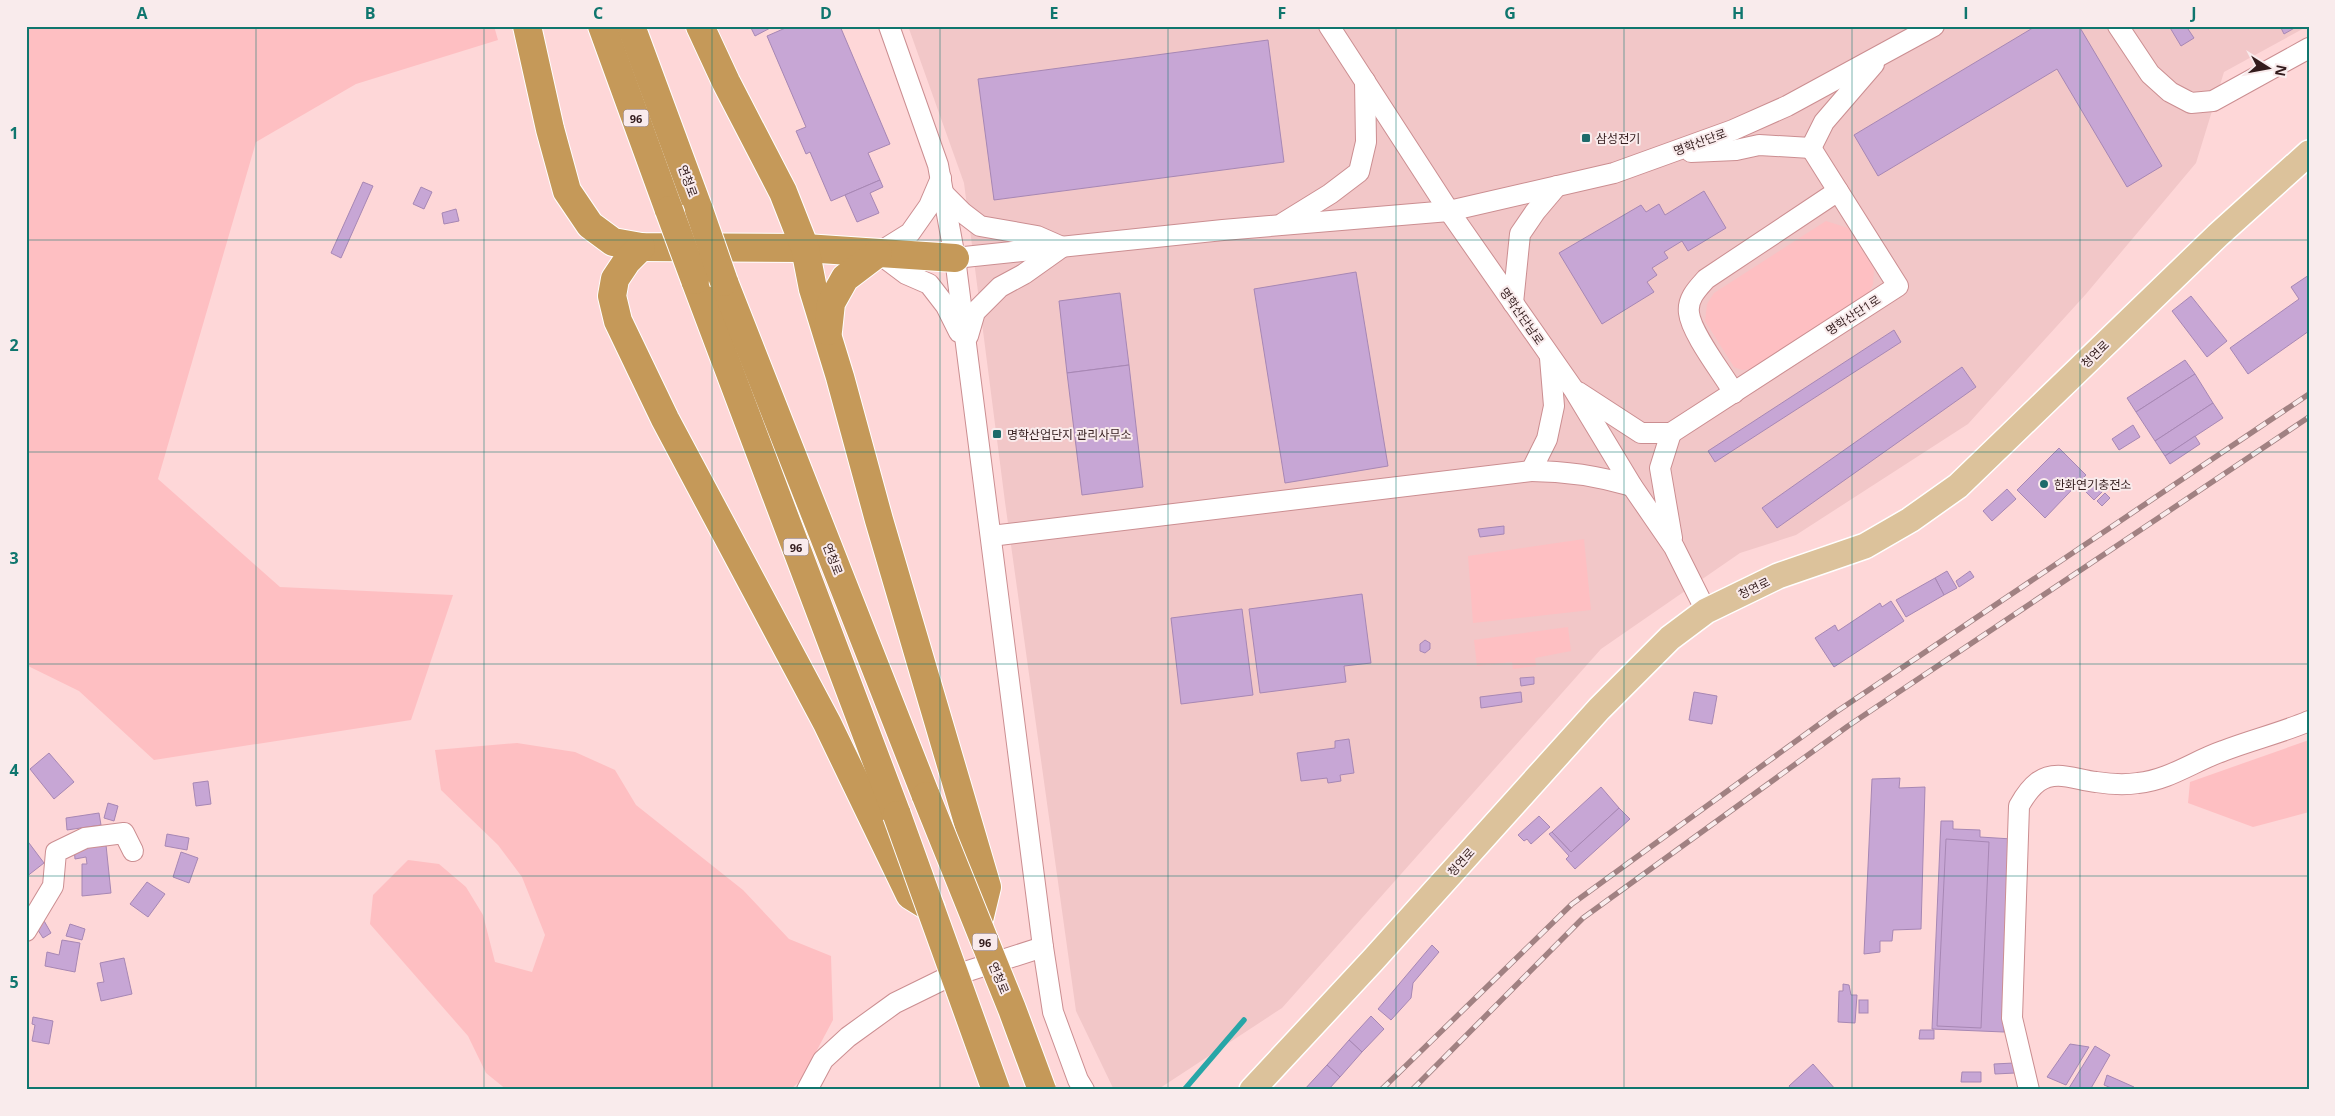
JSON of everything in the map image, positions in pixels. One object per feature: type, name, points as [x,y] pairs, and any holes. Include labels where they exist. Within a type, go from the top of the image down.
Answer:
[{"type":"highway","points":[[527,26],[550,129],[568,191],[590,225],[613,242],[641,247],[805,248],[955,258]]},
{"type":"highway","name":"96","points":[[602,26],[695,280],[887,820],[931,908],[996,1090]]},
{"type":"highway","name":"연청로","points":[[631,26],[724,282],[1042,1090]]},
{"type":"highway","points":[[700,26],[786,198],[805,248],[813,289],[987,887],[978,924]]},
{"type":"highway","points":[[786,198],[808,222],[832,239],[878,252]]},
{"type":"highway","points":[[641,247],[627,261],[615,279],[612,296],[618,321],[665,419],[827,723],[887,820]]},
{"type":"highway","points":[[828,336],[831,303],[845,278],[878,252]]},
{"type":"main road","name":"청연로","points":[[1252,1090],[1373,960],[1598,709],[1670,638],[1706,611],[1778,576],[1865,546],[1910,520],[1958,486],[2218,235],[2309,153]]},
{"type":"street","points":[[889,26],[910,81],[942,186],[955,258],[1043,947],[1053,1012],[1078,1080],[1084,1090]]},
{"type":"street","name":"명학산단남로","points":[[1329,26],[1449,211],[1574,390],[1632,486],[1674,547],[1706,611]]},
{"type":"street","name":"명학산단로","points":[[955,258],[1449,211],[1614,173],[1733,130],[1786,106],[1934,26]]},
{"type":"street","points":[[2118,26],[2150,74],[2170,92],[2191,103],[2213,101],[2309,48]]},
{"type":"street","points":[[1671,153],[1736,150],[1759,145],[1811,148],[1824,122],[1882,55]]},
{"type":"street","points":[[1278,226],[1330,194],[1359,172],[1366,142],[1365,81]]},
{"type":"street","name":"명학산단1로","points":[[1671,433],[1898,286],[1811,148]]},
{"type":"street","points":[[942,186],[963,213],[980,226],[1038,236],[1062,247],[1024,274],[1000,286],[975,312],[966,345]]},
{"type":"street","points":[[942,186],[910,232],[878,252],[906,274],[929,284],[946,306],[966,345]]},
{"type":"street","points":[[1513,303],[1520,234],[1535,212],[1557,186]]},
{"type":"street","points":[[1734,392],[1694,329],[1689,313],[1692,295],[1706,279],[1838,191]]},
{"type":"street","points":[[1531,471],[1547,439],[1554,406],[1550,356]]},
{"type":"street","points":[[1574,390],[1641,432],[1671,433],[1660,468],[1674,547]]},
{"type":"street","points":[[991,536],[1531,471],[1565,471],[1632,486]]},
{"type":"street","points":[[2029,1090],[2012,1018],[2011,987],[2019,806],[2027,793],[2038,782],[2053,775],[2064,775],[2096,782],[2137,784],[2162,778],[2222,751],[2280,734],[2309,721]]},
{"type":"street","points":[[28,924],[52,886],[56,852],[85,838],[124,833],[133,851]]},
{"type":"street","points":[[807,1090],[823,1060],[848,1037],[895,1003],[946,978],[1043,947]]},
{"type":"street","points":[[1237,1090],[1273,1067]]},
{"type":"shaded area","points":[[26,26],[494,26],[498,40],[356,84],[256,142],[158,479],[280,587],[453,595],[411,720],[154,760],[79,691],[26,665]]},
{"type":"shaded area","points":[[908,26],[2308,26],[2224,72],[2196,163],[2086,294],[1968,424],[1796,535],[1740,553],[1601,649],[1282,1008],[1157,1090],[1114,1090],[1076,1011],[1005,502],[964,183]]},
{"type":"shaded area","points":[[1826,221],[1848,228],[1874,269],[1873,285],[1867,295],[1753,369],[1742,370],[1734,367],[1705,321],[1707,304],[1714,293]]},
{"type":"shaded area","points":[[1584,539],[1591,610],[1473,623],[1468,556]]},
{"type":"shaded area","points":[[1568,627],[1571,651],[1535,658],[1536,666],[1513,669],[1512,662],[1477,666],[1474,640]]},
{"type":"shaded area","points":[[2309,740],[2309,812],[2253,827],[2188,803],[2190,782]]},
{"type":"shaded area","points":[[517,743],[575,752],[615,770],[636,805],[743,890],[789,939],[831,956],[833,1020],[801,1080],[790,1090],[507,1090],[486,1073],[468,1036],[370,924],[373,895],[408,860],[439,864],[466,887],[483,915],[495,962],[532,972],[545,935],[522,877],[498,845],[441,790],[435,750]]},
{"type":"building","points":[[750,26],[774,26],[755,36]]},
{"type":"building","points":[[790,26],[840,26],[890,144],[868,153],[880,180],[831,201],[810,152],[806,154],[796,131],[806,127],[767,36]]},
{"type":"building","points":[[2036,26],[2079,26],[2162,166],[2127,187],[2057,69],[1878,176],[1854,135]]},
{"type":"building","points":[[2169,26],[2186,26],[2194,38],[2181,46]]},
{"type":"building","points":[[2280,26],[2298,26],[2284,34]]},
{"type":"building","points":[[1268,40],[1284,162],[994,200],[978,79]]},
{"type":"building","points":[[880,180],[883,187],[870,193],[879,213],[857,222],[845,195]]},
{"type":"building","points":[[363,182],[373,186],[341,258],[331,253]]},
{"type":"building","points":[[421,187],[432,192],[424,209],[413,204]]},
{"type":"building","points":[[1704,191],[1726,228],[1688,251],[1682,241],[1664,252],[1668,258],[1652,268],[1657,275],[1647,282],[1654,292],[1602,324],[1559,253],[1641,205],[1646,212],[1659,204],[1665,215]]},
{"type":"building","points":[[456,209],[459,221],[444,224],[442,213]]},
{"type":"building","points":[[1356,272],[1388,466],[1285,483],[1254,289]]},
{"type":"building","points":[[2309,275],[2309,331],[2248,374],[2230,348],[2299,299],[2291,287]]},
{"type":"building","points":[[1120,293],[1129,365],[1067,373],[1059,301]]},
{"type":"building","points":[[2191,296],[2227,341],[2207,357],[2172,311]]},
{"type":"building","points":[[1894,330],[1901,342],[1715,462],[1708,451]]},
{"type":"building","points":[[2185,360],[2195,374],[2136,412],[2127,398]]},
{"type":"building","points":[[1129,365],[1143,487],[1082,495],[1067,373]]},
{"type":"building","points":[[1962,367],[1976,387],[1777,528],[1762,508]]},
{"type":"building","points":[[2195,374],[2213,403],[2155,441],[2136,412]]},
{"type":"building","points":[[2213,403],[2223,418],[2165,456],[2155,441]]},
{"type":"building","points":[[2133,425],[2140,437],[2119,450],[2112,439]]},
{"type":"building","points":[[2195,436],[2200,444],[2170,464],[2165,456]]},
{"type":"building","points":[[2059,448],[2086,475],[2045,518],[2017,490]]},
{"type":"building","points":[[2092,481],[2103,491],[2094,500],[2084,490]]},
{"type":"building","points":[[2007,489],[2016,499],[1992,521],[1983,511]]},
{"type":"building","points":[[2105,493],[2110,498],[2102,506],[2097,501]]},
{"type":"building","points":[[1504,526],[1504,534],[1480,537],[1478,529]]},
{"type":"building","points":[[1947,571],[1957,588],[1944,595],[1935,578]]},
{"type":"building","points":[[1970,571],[1974,577],[1959,587],[1956,581]]},
{"type":"building","points":[[1935,578],[1944,595],[1906,617],[1896,600]]},
{"type":"building","points":[[1362,594],[1371,663],[1344,666],[1346,682],[1260,693],[1249,609]]},
{"type":"building","points":[[1891,601],[1904,621],[1834,667],[1815,638],[1835,625],[1838,631],[1880,603],[1882,607]]},
{"type":"building","points":[[1242,609],[1253,695],[1181,704],[1171,618]]},
{"type":"building","points":[[1425,640],[1430,643],[1430,649],[1425,653],[1420,651],[1420,644]]},
{"type":"building","points":[[1534,677],[1534,684],[1521,686],[1520,678]]},
{"type":"building","points":[[1521,692],[1522,702],[1481,708],[1480,697]]},
{"type":"building","points":[[1694,692],[1717,696],[1712,724],[1689,720]]},
{"type":"building","points":[[1349,739],[1354,773],[1340,775],[1341,781],[1328,783],[1327,778],[1301,781],[1297,753],[1335,748],[1335,741]]},
{"type":"building","points":[[49,753],[74,782],[54,799],[30,769]]},
{"type":"building","points":[[1900,778],[1899,788],[1925,787],[1921,929],[1893,930],[1892,941],[1880,941],[1880,952],[1864,954],[1872,779]]},
{"type":"building","points":[[208,781],[211,804],[196,806],[193,783]]},
{"type":"building","points":[[1601,787],[1619,808],[1571,852],[1552,832]]},
{"type":"building","points":[[108,803],[118,806],[114,821],[104,818]]},
{"type":"building","points":[[1619,808],[1630,819],[1575,869],[1566,859],[1569,856],[1549,834],[1552,832],[1571,852]]},
{"type":"building","points":[[99,813],[101,825],[67,830],[66,818]]},
{"type":"building","points":[[1539,816],[1550,827],[1531,844],[1527,839],[1524,841],[1518,835]]},
{"type":"building","points":[[1941,821],[1953,821],[1953,829],[1980,830],[1980,837],[2012,839],[2004,1032],[1932,1029]]},
{"type":"building","points":[[167,834],[189,838],[187,850],[165,846]]},
{"type":"building","points":[[26,839],[44,863],[26,877]]},
{"type":"building","points":[[1946,839],[1989,842],[1981,1028],[1937,1026]]},
{"type":"building","points":[[106,845],[111,893],[82,896],[82,864],[87,864],[86,857],[75,859],[74,848]]},
{"type":"building","points":[[181,852],[198,858],[189,883],[173,877]]},
{"type":"building","points":[[147,882],[165,894],[148,917],[130,904]]},
{"type":"building","points":[[43,919],[51,933],[43,938],[34,924]]},
{"type":"building","points":[[70,924],[85,929],[82,940],[66,936]]},
{"type":"building","points":[[62,940],[80,943],[75,972],[45,966],[47,952],[59,955]]},
{"type":"building","points":[[1432,945],[1439,952],[1413,983],[1411,998],[1391,1020],[1378,1009]]},
{"type":"building","points":[[124,958],[132,994],[101,1001],[97,983],[104,982],[100,963]]},
{"type":"building","points":[[1843,984],[1849,985],[1851,995],[1857,995],[1855,1023],[1838,1022],[1839,991],[1843,991]]},
{"type":"building","points":[[1859,1000],[1868,1000],[1868,1013],[1859,1013]]},
{"type":"building","points":[[1371,1016],[1384,1029],[1362,1052],[1349,1040]]},
{"type":"building","points":[[33,1017],[53,1021],[49,1044],[32,1041],[35,1025],[32,1024]]},
{"type":"building","points":[[1920,1030],[1934,1030],[1934,1039],[1919,1039]]},
{"type":"building","points":[[1349,1040],[1362,1052],[1340,1077],[1327,1065]]},
{"type":"building","points":[[2070,1044],[2089,1047],[2066,1085],[2047,1077]]},
{"type":"building","points":[[2095,1046],[2110,1055],[2090,1090],[2069,1088]]},
{"type":"building","points":[[2014,1063],[2015,1073],[1995,1074],[1994,1064]]},
{"type":"building","points":[[1813,1064],[1836,1090],[1792,1090],[1789,1086]]},
{"type":"building","points":[[1327,1065],[1340,1077],[1328,1090],[1304,1090]]},
{"type":"building","points":[[1962,1072],[1981,1072],[1981,1082],[1961,1082]]},
{"type":"building","points":[[2107,1075],[2134,1087],[2133,1090],[2116,1090],[2104,1085]]},
{"type":"waterway","points":[[1184,1090],[1244,1020]]},
{"type":"railway","points":[[1381,1090],[1572,904],[1836,712],[2309,394]]},
{"type":"railway","points":[[1412,1090],[1583,918],[1848,726],[2309,417]]},
{"type":"place","name":"삼성전기","points":[[1586,138]]},
{"type":"place","name":"명학산업단지 관리사무소","points":[[997,434]]},
{"type":"place","name":"한화연기충전소","points":[[2044,484]]}]
